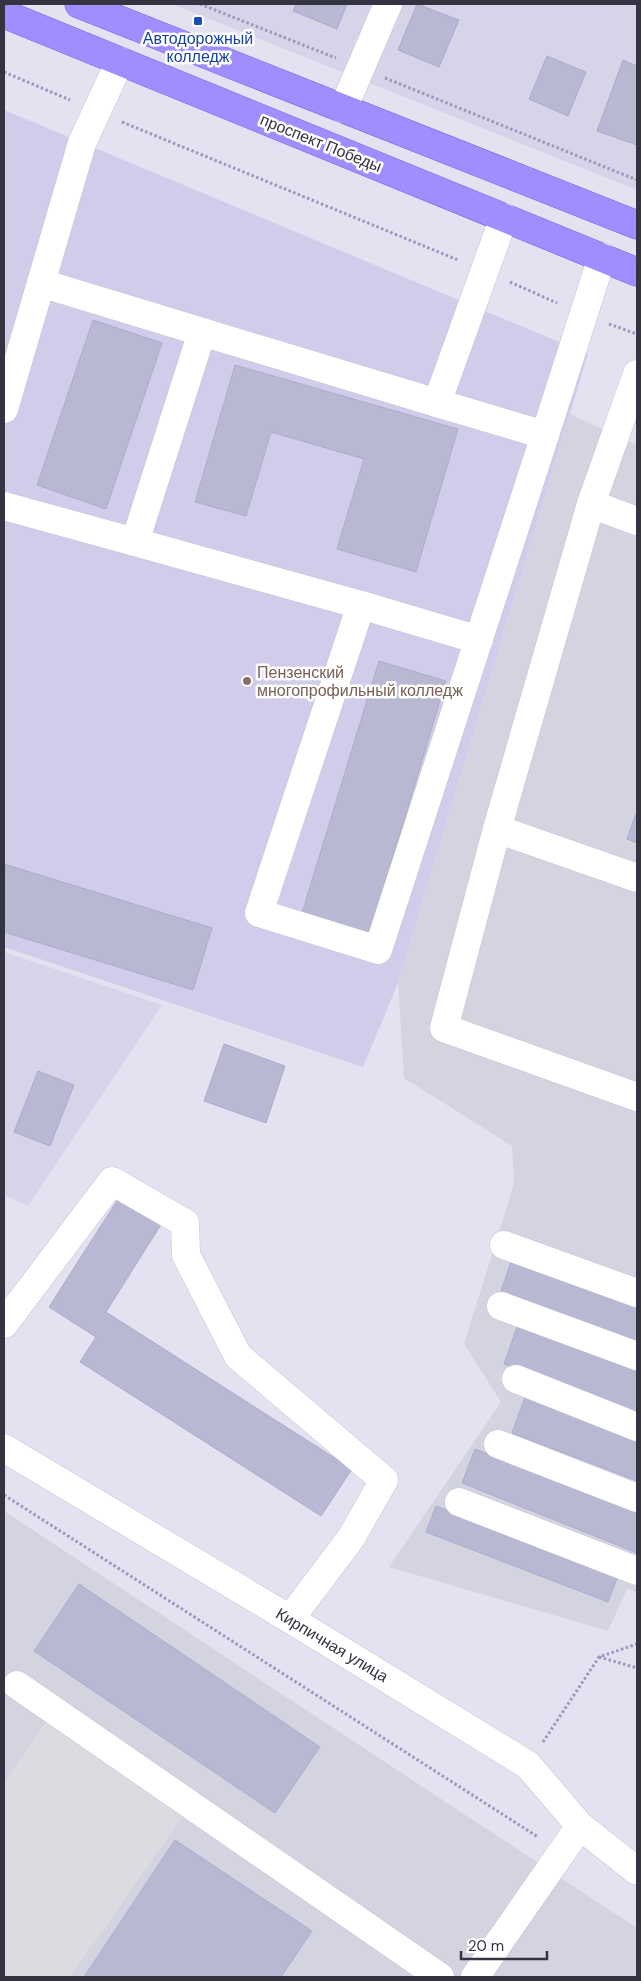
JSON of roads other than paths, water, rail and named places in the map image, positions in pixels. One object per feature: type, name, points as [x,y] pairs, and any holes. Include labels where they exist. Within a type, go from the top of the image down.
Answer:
[{"type":"main road","points":[[79,4],[637,226]]},
{"type":"main road","name":"проспект Победы","points":[[4,14],[637,272]]},
{"type":"street","points":[[343,109],[388,4]]},
{"type":"street","points":[[4,409],[82,143],[120,61]]},
{"type":"street","points":[[437,403],[504,217]]},
{"type":"street","points":[[360,605],[259,913],[378,950],[602,257]]},
{"type":"street","points":[[41,284],[544,435]]},
{"type":"street","points":[[135,542],[202,332]]},
{"type":"street","points":[[637,374],[591,504],[498,829],[444,1028],[637,1097]]},
{"type":"street","points":[[591,504],[637,521]]},
{"type":"street","points":[[4,506],[479,640]]},
{"type":"street","points":[[498,829],[637,878]]},
{"type":"street","points":[[4,1324],[112,1181],[186,1223],[186,1255],[238,1356],[384,1480],[351,1538],[290,1619]]},
{"type":"street","points":[[504,1245],[637,1293]]},
{"type":"street","points":[[501,1306],[637,1356]]},
{"type":"street","points":[[516,1380],[637,1427]]},
{"type":"street","points":[[498,1444],[637,1498]]},
{"type":"street","name":"Кирпичная улица","points":[[4,1448],[290,1619],[528,1765],[580,1826],[636,1866]]},
{"type":"street","points":[[459,1502],[637,1571]]},
{"type":"street","points":[[17,1684],[440,1977]]},
{"type":"street","points":[[475,1977],[580,1826]]},
{"type":"place","name":"Автодорожный колледж","points":[[198,21]]},
{"type":"place","name":"Пензенский многопрофильный колледж","points":[[247,681]]}]
